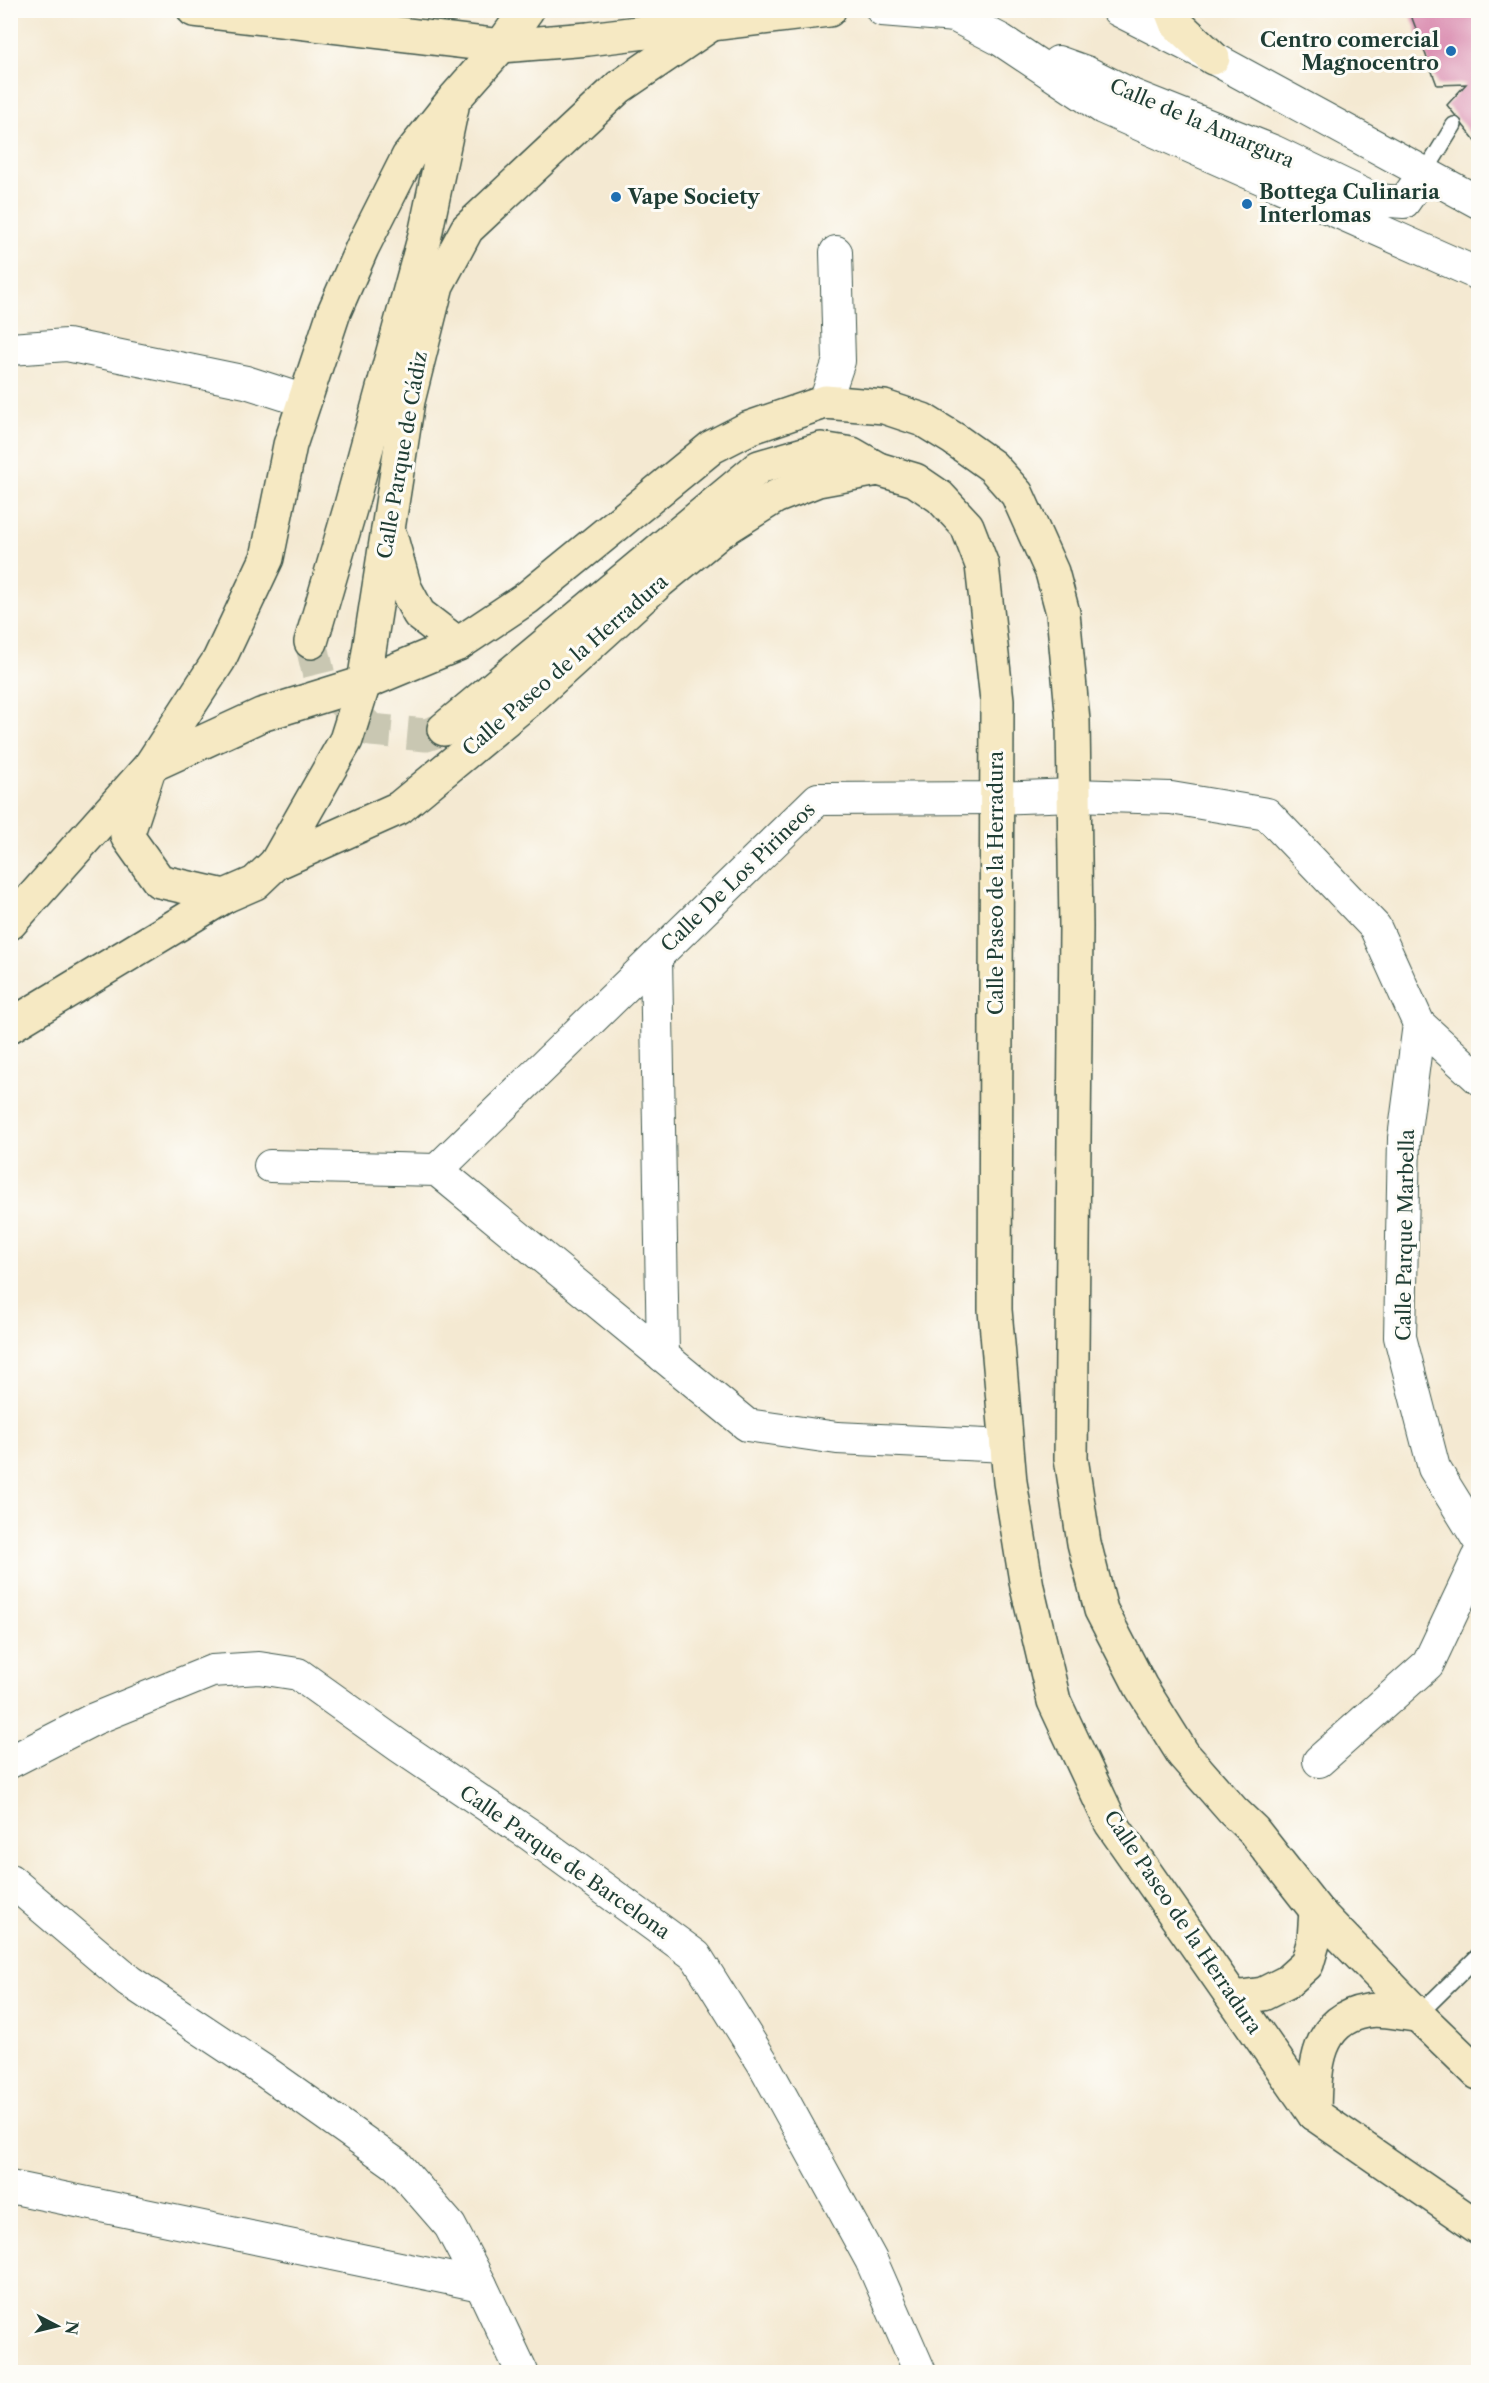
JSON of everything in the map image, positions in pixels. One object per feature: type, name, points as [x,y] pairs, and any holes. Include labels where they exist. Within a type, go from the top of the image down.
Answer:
[{"type":"main road","points":[[194,10],[501,46],[588,39],[714,18],[829,10]]},
{"type":"main road","points":[[10,923],[150,766],[219,660],[267,558],[290,445],[334,312],[362,248],[408,157],[454,99],[501,46],[527,10]]},
{"type":"main road","points":[[1171,10],[1176,23],[1213,58]]},
{"type":"main road","name":"Calle Parque de Cádiz","points":[[276,863],[346,740],[364,683],[408,401],[437,285],[467,229],[619,87],[714,18]]},
{"type":"main road","points":[[311,642],[425,235],[454,99]]},
{"type":"main road","points":[[225,896],[159,881],[127,836],[150,766],[261,715],[364,683],[458,644],[527,598],[712,447],[749,428],[825,402],[884,408],[923,420],[954,438],[992,466],[1017,494],[1052,572],[1063,613],[1073,721],[1072,795],[1076,927],[1071,1458],[1084,1543],[1101,1610],[1141,1687],[1183,1754],[1233,1812],[1252,1830],[1316,1910],[1418,2015],[1479,2073]]},
{"type":"main road","points":[[444,729],[759,467],[821,449],[852,454],[879,469]]},
{"type":"main road","name":"Calle Paseo de la Herradura","points":[[10,1026],[225,896],[255,883],[276,863],[399,808],[528,701],[660,581],[721,531],[775,497],[818,480],[879,469],[915,480],[940,497],[967,526],[982,565],[997,700],[995,1310],[1010,1482],[1027,1587],[1054,1701],[1111,1823],[1314,2114],[1479,2227]]},
{"type":"main road","points":[[388,527],[405,588],[419,614],[458,644]]},
{"type":"main road","points":[[1234,1998],[1263,1994],[1287,1982],[1307,1964],[1314,1940],[1316,1910]]},
{"type":"main road","points":[[1314,2114],[1318,2055],[1326,2036],[1347,2017],[1369,2010],[1418,2015]]},
{"type":"street","name":"Calle de la Amargura","points":[[882,10],[955,16],[1001,40],[1103,108],[1479,274]]},
{"type":"street","points":[[1118,10],[1213,58],[1479,202]]},
{"type":"street","name":"Calle de la Amargura","points":[[1001,40],[1086,72],[1132,95],[1272,151],[1375,200],[1404,202],[1424,174]]},
{"type":"street","points":[[825,402],[839,361],[836,252]]},
{"type":"street","points":[[10,349],[67,345],[246,382],[305,401]]},
{"type":"street","points":[[1072,795],[1171,798],[1267,814],[1375,927],[1419,1024],[1479,1078]]},
{"type":"street","name":"Calle De Los Pirineos","points":[[438,1170],[818,799],[996,798],[1072,795]]},
{"type":"street","name":"Calle De Los Pirineos","points":[[656,957],[663,1356]]},
{"type":"street","name":"Calle Parque Marbella","points":[[1419,1024],[1404,1138],[1400,1337],[1434,1468],[1479,1539]]},
{"type":"street","points":[[270,1166],[438,1170],[747,1425],[837,1438],[1007,1446]]},
{"type":"street","points":[[1319,1761],[1428,1664],[1479,1558]]},
{"type":"street","name":"Calle Parque de Barcelona","points":[[10,1762],[94,1719],[212,1671],[259,1668],[298,1674],[532,1836],[696,1956],[763,2063],[865,2249],[920,2373]]},
{"type":"street","points":[[10,1880],[129,1981],[267,2073],[397,2165],[450,2226],[481,2285],[522,2373]]},
{"type":"street","points":[[10,2187],[481,2285]]},
{"type":"lane","points":[[1424,174],[1454,125]]},
{"type":"lane","points":[[1418,2015],[1479,1956]]},
{"type":"building","name":"Centro comercial Magnocentro","points":[[1409,10],[1478,10],[1478,144],[1447,105],[1466,84],[1437,85]]},
{"type":"tunnel","points":[[311,642],[320,680],[371,730],[426,735],[444,729]]},
{"type":"place","name":"Centro comercial Magnocentro","points":[[1451,51]]},
{"type":"place","name":"Vape Society","points":[[616,197]]},
{"type":"place","name":"Bottega Culinaria Interlomas","points":[[1247,204]]}]
